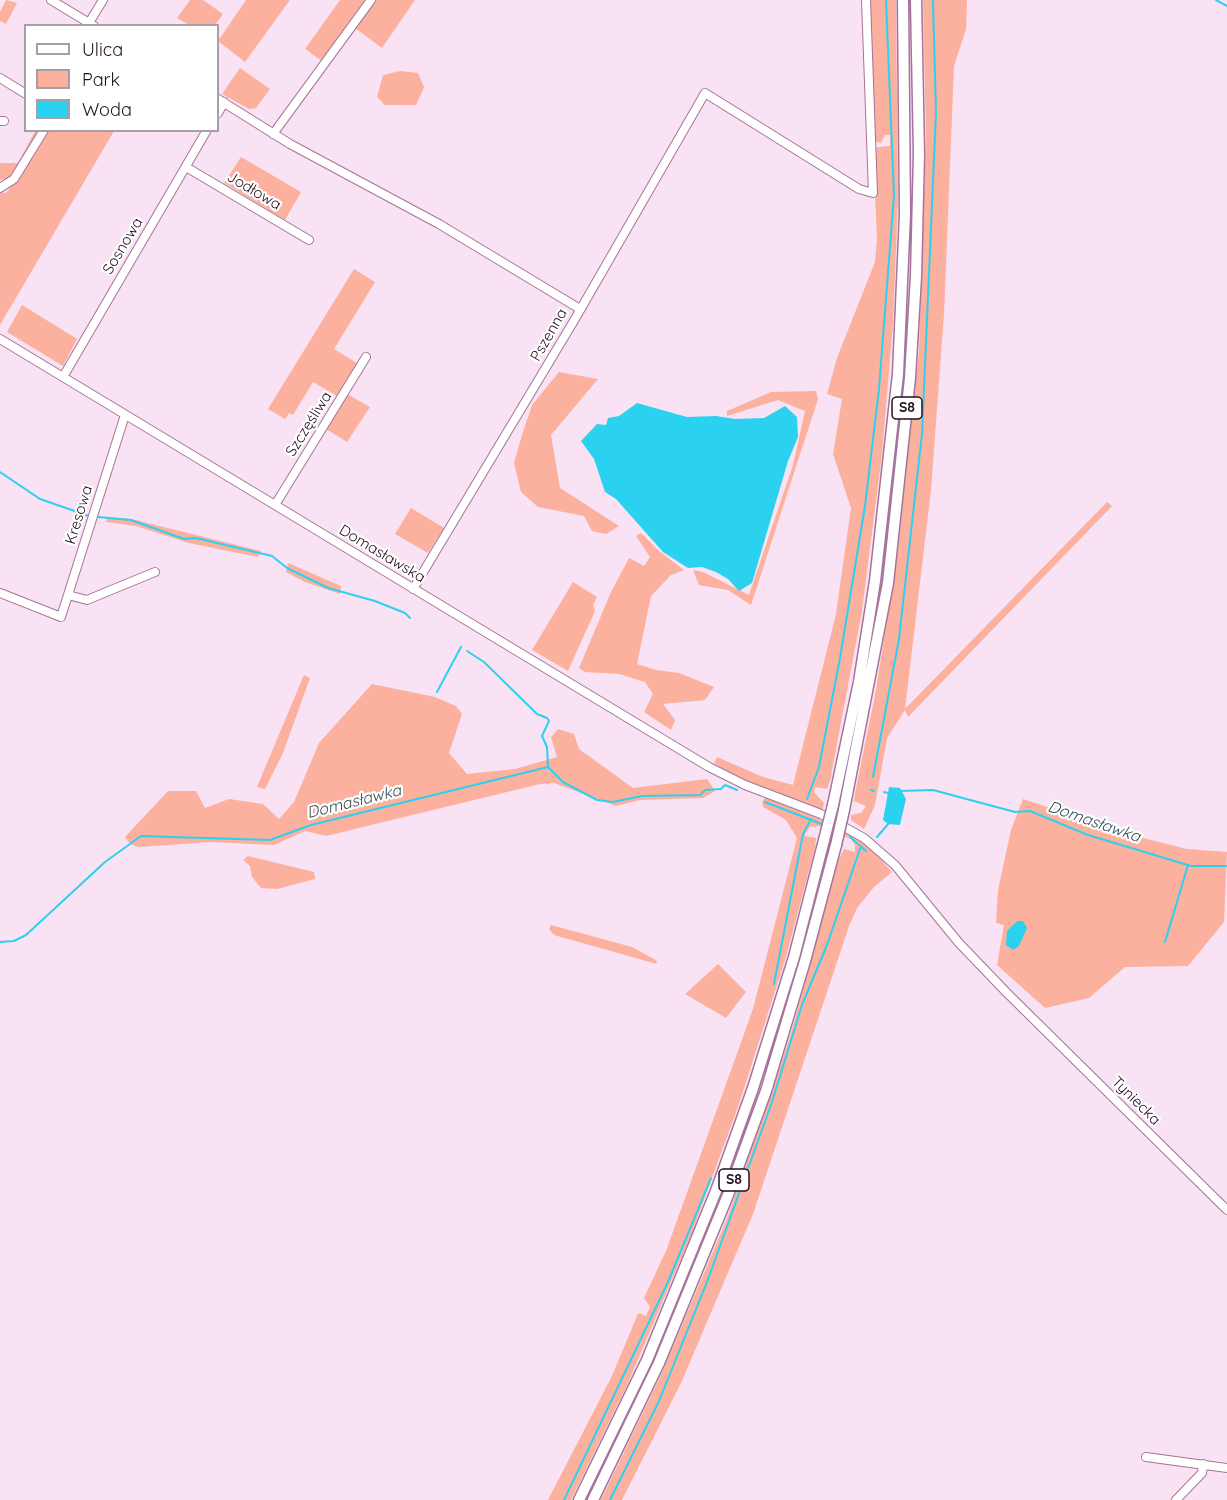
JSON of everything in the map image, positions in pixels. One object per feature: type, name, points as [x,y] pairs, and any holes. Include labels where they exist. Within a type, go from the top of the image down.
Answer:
[{"type":"highway","name":"S8","points":[[579,1500],[647,1360],[717,1191],[753,1088],[794,957],[824,840],[859,682],[873,592],[898,374],[905,214],[903,0]]},
{"type":"highway","name":"S8","points":[[593,1500],[658,1363],[728,1195],[766,1091],[805,961],[844,810],[888,583],[910,378],[919,165],[916,0]]},
{"type":"street","points":[[51,0],[91,24],[103,0]]},
{"type":"street","points":[[273,134],[371,0]]},
{"type":"street","name":"Pszenna","points":[[413,589],[580,309],[705,93],[860,189],[873,193],[866,0]]},
{"type":"street","points":[[0,78],[24,93]]},
{"type":"street","points":[[221,100],[290,144],[439,224],[580,309]]},
{"type":"street","points":[[0,188],[14,179],[43,132]]},
{"type":"street","name":"Sosnowa","points":[[63,377],[206,132]]},
{"type":"street","name":"Jodłowa","points":[[186,166],[309,240]]},
{"type":"street","name":"Domasławska","points":[[0,339],[709,767],[849,828],[881,851],[959,943],[1025,1011]]},
{"type":"street","name":"Szczęśliwa","points":[[275,505],[366,357]]},
{"type":"street","name":"Kresowa","points":[[0,593],[61,617],[125,415]]},
{"type":"street","points":[[68,595],[87,600],[155,572]]},
{"type":"street","name":"Tyniecka","points":[[1025,1011],[1227,1210]]},
{"type":"street","points":[[1146,1457],[1227,1468]]},
{"type":"street","points":[[1176,1500],[1202,1473],[1203,1464]]},
{"type":"green space","points":[[6,0],[17,3],[6,24],[0,21],[0,12]]},
{"type":"green space","points":[[190,0],[203,0],[223,14],[216,24],[187,24],[177,18]]},
{"type":"green space","points":[[246,0],[290,0],[245,62],[219,40]]},
{"type":"green space","points":[[340,0],[366,0],[322,61],[305,49]]},
{"type":"green space","points":[[375,0],[415,0],[382,48],[355,28]]},
{"type":"green space","points":[[869,0],[896,0],[898,201],[893,323],[882,454],[862,611],[830,781],[827,789],[815,787],[814,792],[824,803],[822,811],[739,779],[714,763],[717,757],[763,777],[793,785],[836,614],[851,508],[833,454],[842,399],[827,394],[837,358],[875,262],[877,238],[873,150],[890,146],[890,135],[885,135],[881,143],[874,141]]},
{"type":"green space","points":[[923,0],[967,0],[966,29],[954,66],[944,314],[931,490],[905,709],[1107,502],[1112,506],[908,717],[905,710],[887,738],[875,805],[864,829],[851,820],[851,815],[861,813],[866,806],[854,801],[875,695],[896,565],[919,350],[926,138]]},
{"type":"green space","points":[[240,68],[270,89],[256,108],[249,109],[222,94]]},
{"type":"green space","points":[[400,71],[418,73],[424,87],[416,105],[385,105],[377,97],[383,75]]},
{"type":"green space","points":[[34,132],[40,132],[12,177],[0,180],[0,163],[18,163]]},
{"type":"green space","points":[[46,132],[113,132],[0,325],[0,192],[6,193],[19,177]]},
{"type":"green space","points":[[241,157],[301,192],[285,220],[224,183]]},
{"type":"green space","points":[[354,269],[375,282],[334,349],[357,363],[337,396],[313,382],[293,415],[289,413],[285,419],[268,409]]},
{"type":"green space","points":[[22,305],[77,339],[63,366],[7,332]]},
{"type":"green space","points":[[559,372],[598,379],[551,435],[560,488],[619,526],[606,534],[592,531],[584,516],[538,507],[521,492],[514,463],[522,435],[532,405]]},
{"type":"green space","points":[[816,391],[818,399],[751,605],[728,590],[699,585],[693,570],[703,572],[749,595],[793,465],[805,411],[778,400],[727,416],[727,411],[771,392]]},
{"type":"green space","points":[[347,394],[370,407],[347,442],[326,429]]},
{"type":"green space","points":[[411,508],[444,528],[428,553],[395,534]]},
{"type":"green space","points":[[107,517],[131,519],[261,551],[258,557],[189,543],[136,526],[106,522]]},
{"type":"green space","points":[[641,533],[659,551],[684,570],[671,575],[651,596],[637,664],[656,670],[679,673],[714,687],[705,700],[663,704],[675,720],[671,730],[644,712],[653,694],[645,682],[619,674],[585,672],[579,668],[611,592],[629,558],[644,566],[650,557],[636,536]]},
{"type":"green space","points":[[288,563],[341,586],[340,594],[305,582],[286,572]]},
{"type":"green space","points":[[573,582],[597,597],[593,605],[595,611],[568,671],[532,650]]},
{"type":"green space","points":[[304,675],[310,678],[283,753],[265,789],[257,787]]},
{"type":"green space","points":[[372,684],[435,697],[456,706],[462,714],[449,753],[467,774],[515,769],[557,757],[551,737],[558,729],[574,734],[579,749],[633,788],[707,779],[715,791],[703,798],[640,800],[616,806],[554,783],[540,784],[326,836],[305,831],[274,845],[211,842],[138,847],[130,844],[125,837],[168,791],[196,791],[205,808],[229,799],[263,804],[279,819],[294,802],[319,743]]},
{"type":"green space","points":[[766,797],[851,832],[872,849],[892,872],[874,887],[857,908],[849,926],[753,1214],[681,1383],[622,1500],[601,1500],[660,1377],[728,1216],[790,1037],[839,859],[844,849],[855,852],[855,845],[851,839],[819,826],[810,827],[805,834],[805,836],[816,838],[815,848],[786,957],[739,1104],[693,1230],[628,1383],[571,1500],[548,1500],[612,1376],[637,1316],[639,1313],[646,1316],[650,1307],[644,1298],[666,1251],[753,1009],[797,838],[786,820],[763,807],[762,802]]},
{"type":"green space","points":[[1023,799],[1139,837],[1187,849],[1227,852],[1224,922],[1188,966],[1125,967],[1089,998],[1045,1008],[997,965],[1004,925],[996,923],[998,890],[1011,830]]},
{"type":"green space","points":[[248,856],[314,872],[315,879],[277,889],[261,888],[252,877],[250,866],[243,860]]},
{"type":"green space","points":[[551,925],[632,947],[656,960],[657,964],[554,935],[549,929]]},
{"type":"green space","points":[[718,964],[746,992],[726,1018],[685,994]]},
{"type":"water","points":[[637,403],[687,417],[716,416],[735,419],[764,418],[785,406],[797,417],[798,437],[788,461],[752,583],[739,591],[728,579],[716,572],[702,567],[688,568],[663,552],[616,499],[605,492],[594,459],[581,441],[597,424],[606,425],[608,418],[619,416]]},
{"type":"water","points":[[889,787],[900,788],[906,799],[900,825],[888,824],[883,820]]},
{"type":"water","points":[[1017,921],[1023,921],[1027,928],[1019,946],[1013,950],[1006,945],[1007,931]]},
{"type":"waterway","points":[[807,799],[819,767],[840,658],[865,506],[879,389],[894,195],[886,0]]},
{"type":"waterway","points":[[873,777],[899,639],[922,434],[936,113],[933,0]]},
{"type":"waterway","points":[[1216,0],[1227,6]]},
{"type":"waterway","points":[[0,472],[40,499],[89,516]]},
{"type":"waterway","points":[[98,517],[131,520],[184,539],[196,538],[272,556],[287,568],[328,588],[375,601],[405,613],[410,618]]},
{"type":"waterway","points":[[437,692],[461,647]]},
{"type":"waterway","points":[[467,651],[484,662],[537,714],[547,718],[549,721],[542,736],[547,747],[548,767]]},
{"type":"waterway","name":"Domasławka","points":[[0,942],[14,941],[26,935],[105,862],[141,836],[270,840],[311,825],[548,767],[563,782],[597,800],[613,802],[642,796],[700,795],[705,790],[721,789],[725,785],[737,790]]},
{"type":"waterway","name":"Domasławka","points":[[900,791],[933,790],[1015,812],[1030,811],[1088,835],[1191,866],[1227,866]]},
{"type":"waterway","points":[[884,792],[888,793]]},
{"type":"waterway","name":"Domasławka","points":[[765,802],[824,825]]},
{"type":"waterway","points":[[774,984],[803,834],[811,819]]},
{"type":"waterway","name":"Domasławka","points":[[877,837],[889,823]]},
{"type":"waterway","name":"Domasławka","points":[[850,837],[866,851]]},
{"type":"waterway","points":[[610,1500],[659,1401],[707,1282],[772,1102],[802,1005],[827,945],[861,846]]},
{"type":"waterway","points":[[1165,942],[1188,865]]},
{"type":"waterway","points":[[564,1500],[668,1282],[711,1178]]}]
